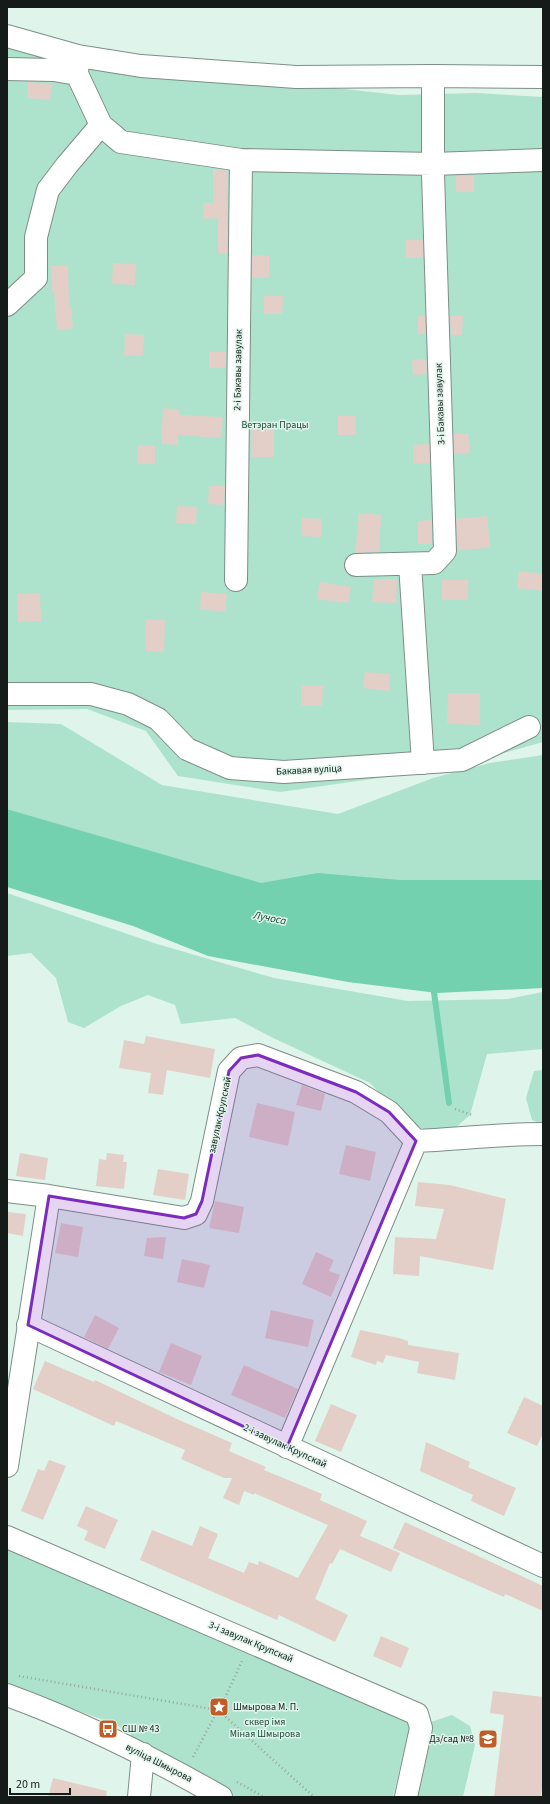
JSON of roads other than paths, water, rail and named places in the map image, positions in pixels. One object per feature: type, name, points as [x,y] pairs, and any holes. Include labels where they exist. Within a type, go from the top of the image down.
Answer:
[{"type":"street","points":[[7,36],[77,65],[101,125],[121,142],[241,160],[433,164],[543,160]]},
{"type":"street","points":[[7,68],[54,70],[77,65],[141,66],[296,77],[543,77]]},
{"type":"street","name":"3-і Бакавы завулак","points":[[356,565],[434,563],[445,551],[433,164],[433,76]]},
{"type":"street","points":[[7,305],[36,278],[36,237],[48,190],[101,125]]},
{"type":"street","name":"2-і Бакавы завулак","points":[[236,580],[241,160]]},
{"type":"street","points":[[410,564],[423,763]]},
{"type":"street","name":"Бакавая вуліца","points":[[7,694],[91,694],[128,704],[158,719],[187,749],[230,768],[284,772],[462,760],[529,727]]},
{"type":"street","name":"завулак Крупскай","points":[[7,1191],[49,1196],[184,1218],[196,1214],[202,1200],[229,1071],[241,1058],[258,1055],[356,1092],[389,1112],[416,1140]]},
{"type":"street","points":[[287,1448],[416,1140],[492,1135],[543,1134]]},
{"type":"street","points":[[7,1466],[49,1196]]},
{"type":"street","name":"2-і завулак Крупскай","points":[[28,1325],[287,1448],[543,1566]]},
{"type":"street","name":"3-і завулак Крупскай","points":[[7,1536],[416,1714],[421,1728],[406,1797]]},
{"type":"street","name":"вуліца Шмырова","points":[[7,1695],[143,1754],[221,1797]]},
{"type":"street","points":[[139,1797],[143,1754]]},
{"type":"water","name":"Лучоса","points":[[7,809],[261,883],[318,873],[400,880],[543,880],[543,988],[437,993],[348,982],[208,956],[133,926],[7,887]]},
{"type":"waterway","points":[[433,985],[449,1103]]},
{"type":"place","name":"Шмырова М. П.","points":[[219,1707]]},
{"type":"place","name":"СШ № 43","points":[[108,1729]]},
{"type":"place","name":"Дз/сад №8","points":[[488,1739]]},
{"type":"park label","name":"Ветэран Працы","points":[[275,425]]},
{"type":"park label","name":"сквер імя Міная Шмырова","points":[[265,1728]]}]
